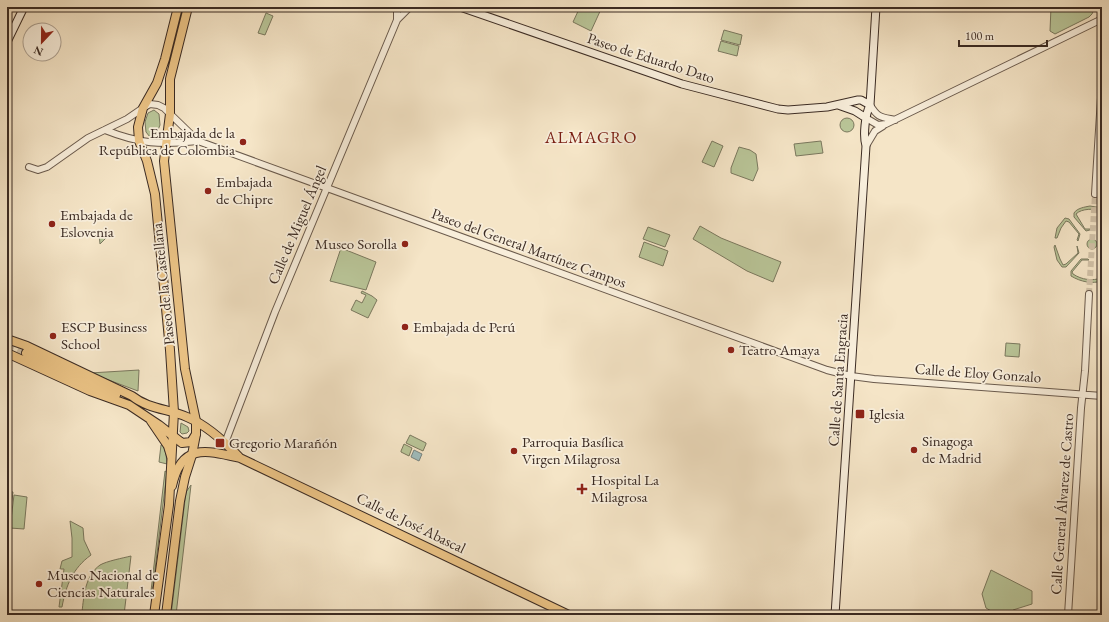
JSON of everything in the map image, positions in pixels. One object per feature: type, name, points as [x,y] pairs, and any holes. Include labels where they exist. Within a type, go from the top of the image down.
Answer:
[{"type":"main road","points":[[7,42],[24,7]]},
{"type":"main road","points":[[139,141],[138,127],[143,108],[160,76],[166,59],[178,7]]},
{"type":"main road","points":[[166,143],[170,114],[170,79],[188,7]]},
{"type":"main road","name":"Paseo de Eduardo Dato","points":[[460,7],[682,84],[778,109],[788,110],[838,105],[850,101],[861,100],[870,105]]},
{"type":"main road","name":"Calle de Santa Engracia","points":[[835,615],[866,146],[866,112],[870,105],[876,7]]},
{"type":"main road","points":[[838,105],[855,111],[866,118]]},
{"type":"main road","name":"Paseo de la Castellana","points":[[139,141],[151,174],[155,194],[170,350],[174,412],[173,436]]},
{"type":"main road","name":"Paseo de la Castellana","points":[[166,143],[164,167],[186,369],[196,422],[196,434],[192,455]]},
{"type":"main road","points":[[7,339],[27,346],[132,396],[138,401]]},
{"type":"main road","points":[[7,353],[90,391],[128,406],[159,425],[179,442],[185,444],[191,442],[196,434]]},
{"type":"main road","points":[[26,353],[94,386],[161,410],[174,412],[196,422],[225,442],[240,458]]},
{"type":"main road","points":[[161,410],[168,406],[173,396]]},
{"type":"main road","points":[[149,419],[168,446],[172,462]]},
{"type":"main road","points":[[169,505],[173,436]]},
{"type":"main road","points":[[154,615],[169,505],[176,470],[185,459],[192,455],[207,451],[240,458]]},
{"type":"main road","points":[[166,615],[180,501],[185,477],[192,455]]},
{"type":"main road","name":"Calle de José Abascal","points":[[240,458],[569,615]]},
{"type":"street","name":"Calle de Miguel Ángel","points":[[396,7],[397,20]]},
{"type":"street","name":"Calle de Miguel Ángel","points":[[225,442],[275,312],[397,20],[410,7]]},
{"type":"street","points":[[866,146],[875,131],[886,124],[1102,19]]},
{"type":"street","points":[[1095,194],[1102,82]]},
{"type":"street","points":[[29,167],[34,170],[38,170],[47,167],[88,138],[127,119],[150,104],[161,106],[198,140]]},
{"type":"street","points":[[870,105],[873,111],[880,117],[895,120]]},
{"type":"street","points":[[866,118],[878,125],[886,124]]},
{"type":"street","points":[[105,130],[139,141],[166,143],[198,140]]},
{"type":"street","name":"Paseo del General Martínez Campos","points":[[198,140],[806,362],[851,376]]},
{"type":"street","name":"Calle General Álvarez de Castro","points":[[1068,615],[1081,408],[1086,371],[1089,294]]},
{"type":"street","name":"Calle de Eloy Gonzalo","points":[[851,376],[1102,396]]},
{"type":"green space","points":[[580,7],[602,7],[591,31],[573,22]]},
{"type":"green space","points":[[1051,7],[1095,7],[1089,17],[1055,34],[1050,31]]},
{"type":"green space","points":[[266,13],[273,16],[265,35],[258,33]]},
{"type":"green space","points":[[724,30],[742,35],[740,45],[721,40]]},
{"type":"green space","points":[[721,41],[739,46],[737,56],[718,51]]},
{"type":"green space","points":[[154,110],[159,114],[160,125],[156,135],[150,137],[146,132],[145,122],[148,113]]},
{"type":"green space","points":[[844,118],[850,118],[854,122],[854,128],[850,132],[844,132],[840,128],[840,122]]},
{"type":"green space","points":[[712,141],[723,146],[714,167],[702,162]]},
{"type":"green space","points":[[821,141],[823,153],[796,156],[794,144]]},
{"type":"green space","points":[[739,147],[750,150],[756,154],[758,169],[753,181],[731,173],[731,168]]},
{"type":"green space","points":[[1090,206],[1102,208],[1102,210],[1085,210],[1076,214],[1085,229],[1090,229],[1086,231],[1074,217],[1074,213],[1079,209]]},
{"type":"green space","points":[[1065,218],[1069,219],[1080,234],[1078,241],[1079,234],[1069,222],[1066,221],[1057,238],[1055,238],[1057,228]]},
{"type":"green space","points":[[700,226],[721,238],[781,262],[773,282],[747,271],[693,239]]},
{"type":"green space","points":[[648,227],[670,235],[665,247],[643,239]]},
{"type":"green space","points":[[112,232],[100,244],[99,234]]},
{"type":"green space","points":[[1090,239],[1094,239],[1096,240],[1096,248],[1090,249],[1087,246],[1087,242]]},
{"type":"green space","points":[[644,242],[668,251],[663,266],[639,257]]},
{"type":"green space","points":[[1055,245],[1063,265],[1078,253],[1077,246],[1079,253],[1066,267],[1062,267],[1057,260],[1054,247]]},
{"type":"green space","points":[[341,248],[376,262],[366,290],[330,281]]},
{"type":"green space","points":[[1081,259],[1089,260],[1082,260],[1072,272],[1073,274],[1080,278],[1087,279],[1102,278],[1102,281],[1086,282],[1071,276],[1071,271]]},
{"type":"green space","points":[[362,291],[377,300],[368,318],[351,310],[356,300],[362,303],[366,295],[361,293]]},
{"type":"green space","points":[[1006,343],[1020,344],[1019,357],[1005,356]]},
{"type":"green space","points":[[139,370],[138,391],[90,373]]},
{"type":"green space","points":[[181,423],[188,427],[189,431],[187,433],[182,434],[180,432]]},
{"type":"green space","points":[[410,435],[426,443],[423,451],[406,443]]},
{"type":"green space","points":[[404,444],[412,448],[409,456],[401,452]]},
{"type":"green space","points":[[161,445],[163,445],[166,454],[167,464],[159,462]]},
{"type":"green space","points":[[165,471],[167,472],[153,586],[151,591]]},
{"type":"green space","points":[[191,485],[176,615],[171,615],[186,492]]},
{"type":"green space","points":[[7,491],[13,492],[9,527],[7,527]]},
{"type":"green space","points":[[14,495],[27,497],[24,529],[10,528]]},
{"type":"green space","points":[[70,521],[83,528],[84,540],[91,555],[75,571],[68,584],[62,607],[59,607],[64,569],[60,569],[62,561],[72,557]]},
{"type":"green space","points":[[131,556],[124,615],[78,615],[79,612],[82,612],[88,580],[95,569],[100,565],[111,561]]},
{"type":"green space","points":[[991,570],[1032,591],[1032,604],[1013,610],[1013,615],[998,615],[986,608],[982,594]]},
{"type":"water","points":[[414,450],[422,454],[419,461],[411,457]]},
{"type":"tunnel","points":[[1089,294],[1095,194]]},
{"type":"tunnel","points":[[7,344],[26,353]]},
{"type":"place","name":"Embajada de la República de Colombia","points":[[243,142]]},
{"type":"place","name":"Embajada de Chipre","points":[[208,191]]},
{"type":"place","name":"Embajada de Eslovenia","points":[[52,224]]},
{"type":"place","name":"Museo Sorolla","points":[[405,244]]},
{"type":"place","name":"Embajada de Perú","points":[[405,327]]},
{"type":"place","name":"ESCP Business School","points":[[53,336]]},
{"type":"place","name":"Teatro Amaya","points":[[731,350]]},
{"type":"place","name":"Iglesia","points":[[860,414]]},
{"type":"place","name":"Gregorio Marañón","points":[[220,443]]},
{"type":"place","name":"Sinagoga de Madrid","points":[[914,450]]},
{"type":"place","name":"Parroquia Basílica Virgen Milagrosa","points":[[514,451]]},
{"type":"place","name":"Hospital La Milagrosa","points":[[582,489]]},
{"type":"place","name":"Museo Nacional de Ciencias Naturales","points":[[39,584]]},
{"type":"district","name":"ALMAGRO","points":[[591,137]]}]
